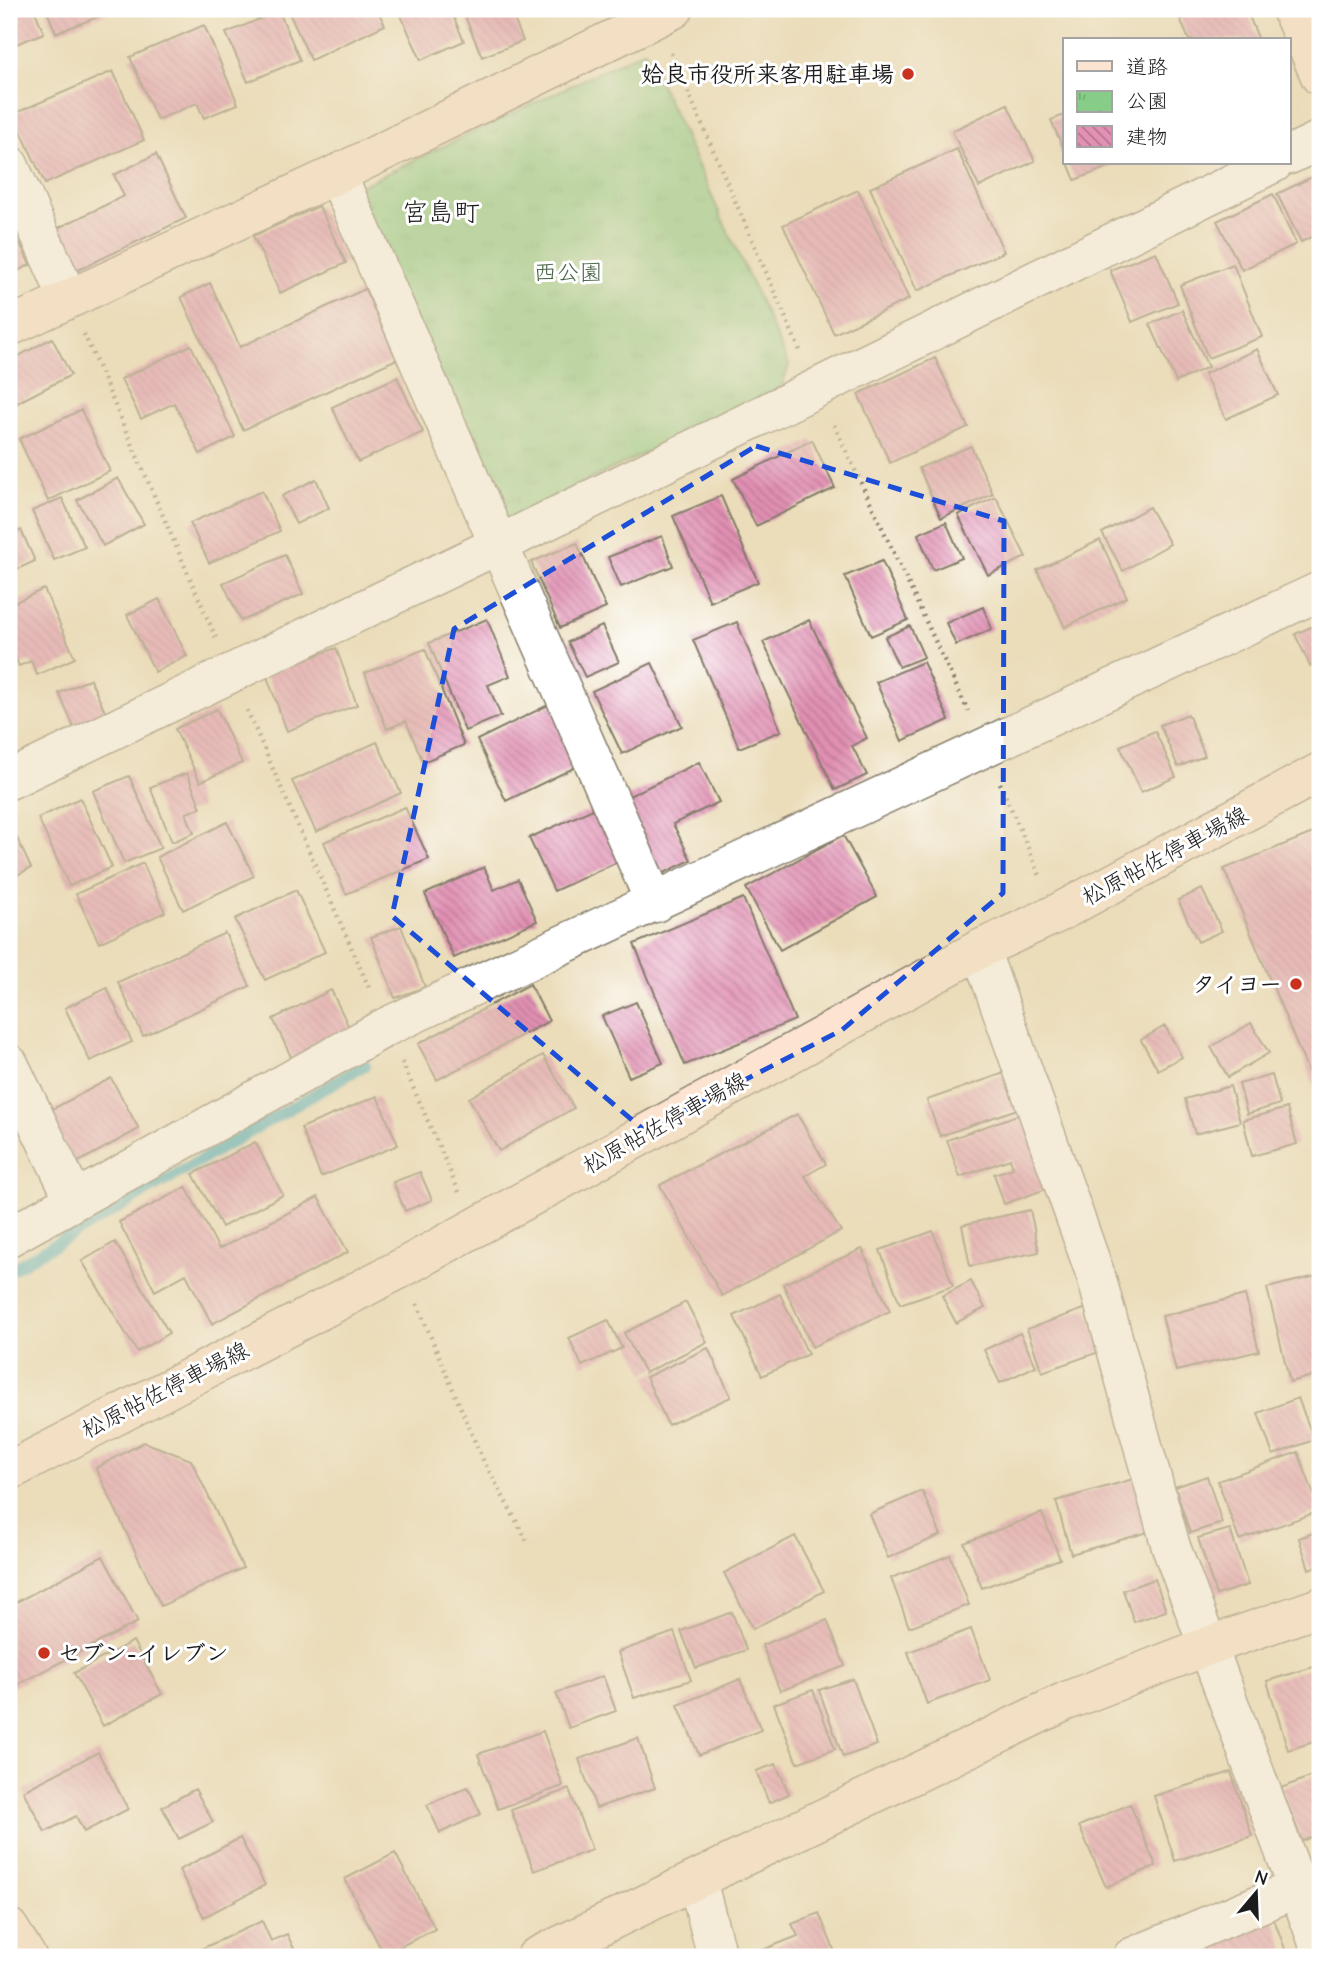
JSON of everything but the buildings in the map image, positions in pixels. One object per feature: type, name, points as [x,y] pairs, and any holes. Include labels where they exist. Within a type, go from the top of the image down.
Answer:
[{"type":"street","points":[[1291,9],[1320,76]]},
{"type":"street","points":[[9,327],[337,174],[665,13]]},
{"type":"street","points":[[1290,155],[1320,140]]},
{"type":"street","points":[[9,164],[68,298]]},
{"type":"street","points":[[9,780],[500,544],[1272,164]]},
{"type":"street","points":[[337,174],[655,903]]},
{"type":"street","points":[[9,1237],[386,1027],[1320,591]]},
{"type":"street","name":"松原帖佐停車場線","points":[[9,1471],[402,1268],[980,949],[1056,914],[1320,772]]},
{"type":"street","points":[[980,949],[1096,1276],[1171,1547],[1320,1948]]},
{"type":"street","points":[[9,1064],[74,1199]]},
{"type":"street","points":[[536,1957],[1066,1701],[1208,1646],[1320,1607]]},
{"type":"street","points":[[696,1880],[717,1957]]},
{"type":"street","points":[[1132,1957],[1298,1888]]},
{"type":"street","points":[[9,1928],[27,1957]]},
{"type":"path","points":[[665,13],[817,389],[984,747],[1056,914]]},
{"type":"path","points":[[68,298],[474,1228]]},
{"type":"path","points":[[402,1268],[481,1456],[528,1544]]},
{"type":"highlighted area","points":[[756,446],[1004,521],[1003,893],[842,1030],[645,1131],[392,916],[454,629]]},
{"type":"green space","name":"西公園","points":[[645,50],[789,365],[781,388],[506,520],[352,190]]},
{"type":"waterway","points":[[9,1271],[365,1065]]},
{"type":"place","name":"姶良市役所来客用駐車場","points":[[908,74]]},
{"type":"place","name":"タイヨー","points":[[1296,984]]},
{"type":"place","name":"セブン-イレブン","points":[[44,1653]]},
{"type":"district","name":"宮島町","points":[[441,213]]}]
